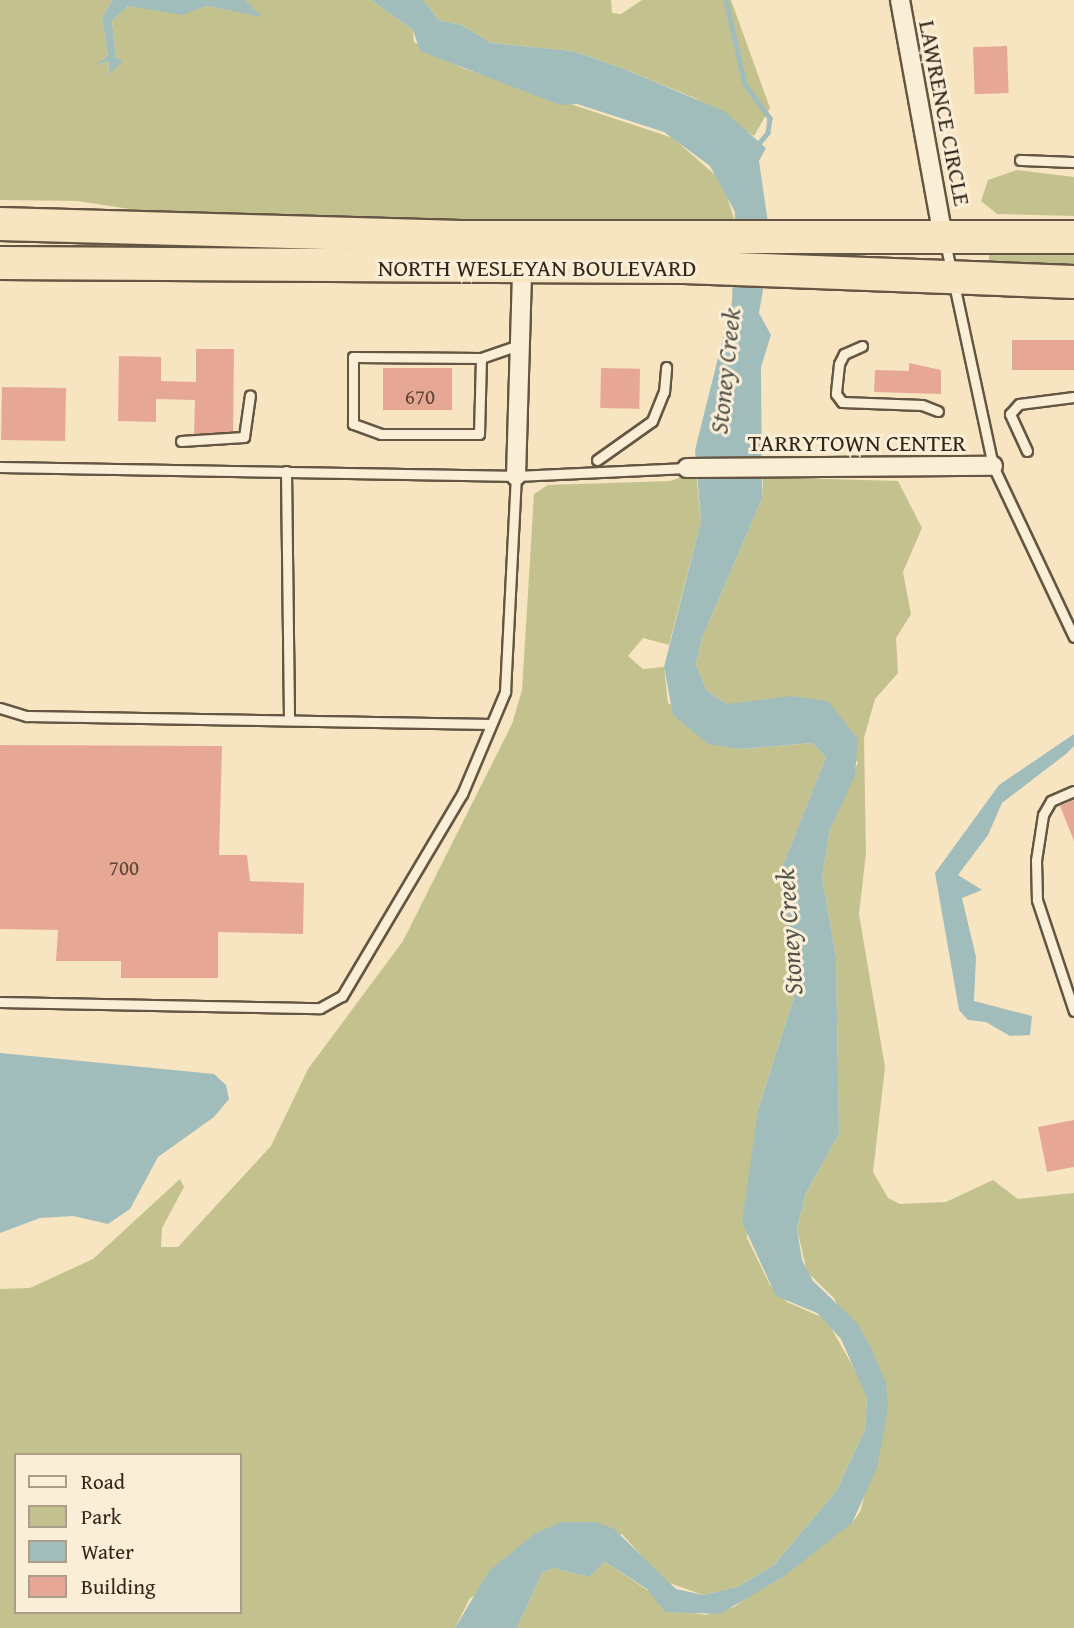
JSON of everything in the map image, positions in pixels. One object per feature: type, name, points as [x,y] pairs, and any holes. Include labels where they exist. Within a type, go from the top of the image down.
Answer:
[{"type":"highway","name":"NORTH WESLEYAN BOULEVARD","points":[[0,224],[302,234],[684,253],[802,270],[954,279],[1074,282]]},
{"type":"highway","points":[[301,269],[302,234]]},
{"type":"highway","name":"NORTH WESLEYAN BOULEVARD","points":[[0,263],[301,269],[522,268],[684,253],[805,236],[1074,237]]},
{"type":"street","name":"LAWRENCE CIRCLE","points":[[900,0],[943,236]]},
{"type":"street","points":[[516,476],[522,268]]},
{"type":"street","name":"TARRYTOWN CENTER","points":[[687,468],[993,466]]},
{"type":"lane","points":[[1020,160],[1074,162]]},
{"type":"lane","points":[[943,236],[993,466]]},
{"type":"lane","points":[[481,358],[479,434],[381,435],[353,424],[353,357],[481,358],[519,345]]},
{"type":"lane","points":[[862,346],[844,354],[839,364],[836,394],[842,402],[922,405],[938,411]]},
{"type":"lane","points":[[597,460],[652,421],[664,393],[666,367]]},
{"type":"lane","points":[[181,441],[244,437],[250,394]]},
{"type":"lane","points":[[1027,451],[1010,414],[1019,404],[1074,397]]},
{"type":"lane","name":"TARRYTOWN CENTER","points":[[993,466],[1074,637]]},
{"type":"lane","name":"TARRYTOWN CENTER","points":[[0,467],[516,476],[597,475],[687,468]]},
{"type":"lane","points":[[286,471],[289,719]]},
{"type":"lane","points":[[0,1002],[320,1008],[342,996],[462,794],[505,692],[516,476]]},
{"type":"lane","points":[[0,709],[27,716],[491,724]]},
{"type":"lane","points":[[1074,792],[1051,801],[1043,816],[1036,860],[1037,900],[1074,1011]]},
{"type":"green space","points":[[0,0],[112,0],[102,18],[108,56],[97,65],[108,61],[109,74],[116,59],[112,21],[128,6],[182,14],[207,6],[260,16],[245,0],[371,0],[413,30],[414,42],[462,68],[673,138],[722,181],[736,225],[163,214],[77,201],[0,200]]},
{"type":"green space","points":[[423,0],[611,0],[612,13],[621,14],[642,0],[731,0],[770,108],[754,136],[697,99],[624,69],[573,51],[491,43],[462,25],[439,20]]},
{"type":"green space","points":[[1017,170],[1074,177],[1074,216],[997,214],[981,201],[988,180]]},
{"type":"green space","points":[[1074,253],[1074,266],[989,261],[989,254]]},
{"type":"green space","points":[[696,472],[701,521],[669,645],[643,638],[628,656],[643,669],[664,667],[668,703],[740,749],[812,743],[826,757],[783,865],[794,997],[758,1110],[747,1238],[770,1285],[787,1302],[826,1319],[860,1379],[867,1398],[865,1429],[837,1490],[774,1565],[737,1587],[703,1595],[664,1581],[622,1534],[470,1598],[455,1628],[0,1628],[0,1289],[30,1288],[93,1259],[180,1179],[184,1187],[162,1228],[161,1247],[178,1247],[271,1146],[308,1069],[403,941],[512,724],[522,690],[534,494],[548,485],[670,481]]},
{"type":"green space","points":[[763,477],[898,481],[922,528],[903,572],[911,614],[896,638],[898,673],[875,699],[864,738],[866,853],[859,914],[885,1067],[873,1172],[888,1198],[900,1204],[946,1202],[993,1180],[1018,1199],[1074,1193],[1074,1628],[517,1628],[542,1573],[554,1568],[589,1577],[605,1562],[679,1611],[706,1615],[734,1607],[852,1523],[860,1512],[888,1409],[834,1298],[807,1272],[797,1229],[806,1193],[839,1134],[836,957],[822,877],[830,830],[858,762],[727,704],[706,690],[696,664],[702,638],[762,499]]},
{"type":"water","points":[[112,0],[245,0],[262,17],[207,6],[182,15],[128,6],[112,21],[116,58],[123,61],[109,75],[108,61],[94,66],[108,56],[102,18]]},
{"type":"water","name":"Stoney Creek","points":[[371,0],[423,0],[439,20],[462,25],[491,43],[573,51],[624,69],[724,111],[766,148],[759,161],[771,243],[759,313],[771,335],[761,367],[762,499],[702,638],[696,664],[706,690],[727,704],[791,696],[828,701],[858,739],[855,775],[830,830],[822,877],[836,957],[839,1134],[806,1193],[797,1229],[802,1260],[813,1281],[858,1324],[872,1350],[886,1383],[888,1409],[877,1468],[852,1523],[783,1577],[720,1614],[665,1612],[647,1589],[605,1562],[589,1577],[554,1568],[542,1573],[517,1628],[455,1628],[489,1571],[534,1534],[561,1522],[596,1522],[613,1528],[676,1589],[703,1595],[737,1587],[774,1565],[837,1490],[865,1429],[867,1398],[841,1339],[817,1313],[776,1296],[742,1222],[758,1110],[794,997],[783,865],[826,757],[812,743],[740,749],[708,744],[673,715],[664,667],[701,521],[695,450],[732,302],[735,212],[710,166],[664,132],[577,104],[560,105],[420,51],[413,30]]},
{"type":"water","points":[[1074,734],[1074,746],[1066,754],[1002,803],[988,835],[958,875],[982,890],[962,898],[976,957],[974,1001],[1032,1016],[1030,1035],[1010,1036],[986,1022],[968,1020],[959,1010],[935,873],[999,785]]},
{"type":"water","points":[[0,1053],[214,1074],[226,1085],[229,1099],[214,1117],[158,1157],[130,1209],[108,1224],[73,1216],[40,1218],[0,1233]]},
{"type":"building","points":[[1007,46],[1009,93],[975,94],[973,47]]},
{"type":"building","points":[[1012,340],[1074,340],[1074,370],[1012,370]]},
{"type":"building","points":[[196,349],[234,349],[233,437],[194,436],[195,400],[156,399],[156,422],[118,421],[119,356],[161,357],[161,381],[196,382]]},
{"type":"building","points":[[909,363],[941,370],[941,394],[874,392],[875,370],[909,371]]},
{"type":"building","points":[[383,368],[452,368],[452,410],[383,410]]},
{"type":"building","points":[[601,368],[640,369],[639,409],[600,408]]},
{"type":"building","points":[[2,387],[66,388],[65,441],[1,440]]},
{"type":"building","points":[[0,745],[222,746],[219,855],[247,855],[250,881],[304,883],[303,934],[218,932],[218,978],[121,978],[121,961],[56,961],[58,930],[0,929]]},
{"type":"building","points":[[1074,800],[1074,841],[1060,806]]},
{"type":"building","points":[[1074,1120],[1074,1167],[1047,1172],[1038,1127]]},
{"type":"waterway","points":[[726,0],[745,84],[770,118],[768,133],[757,146]]}]
